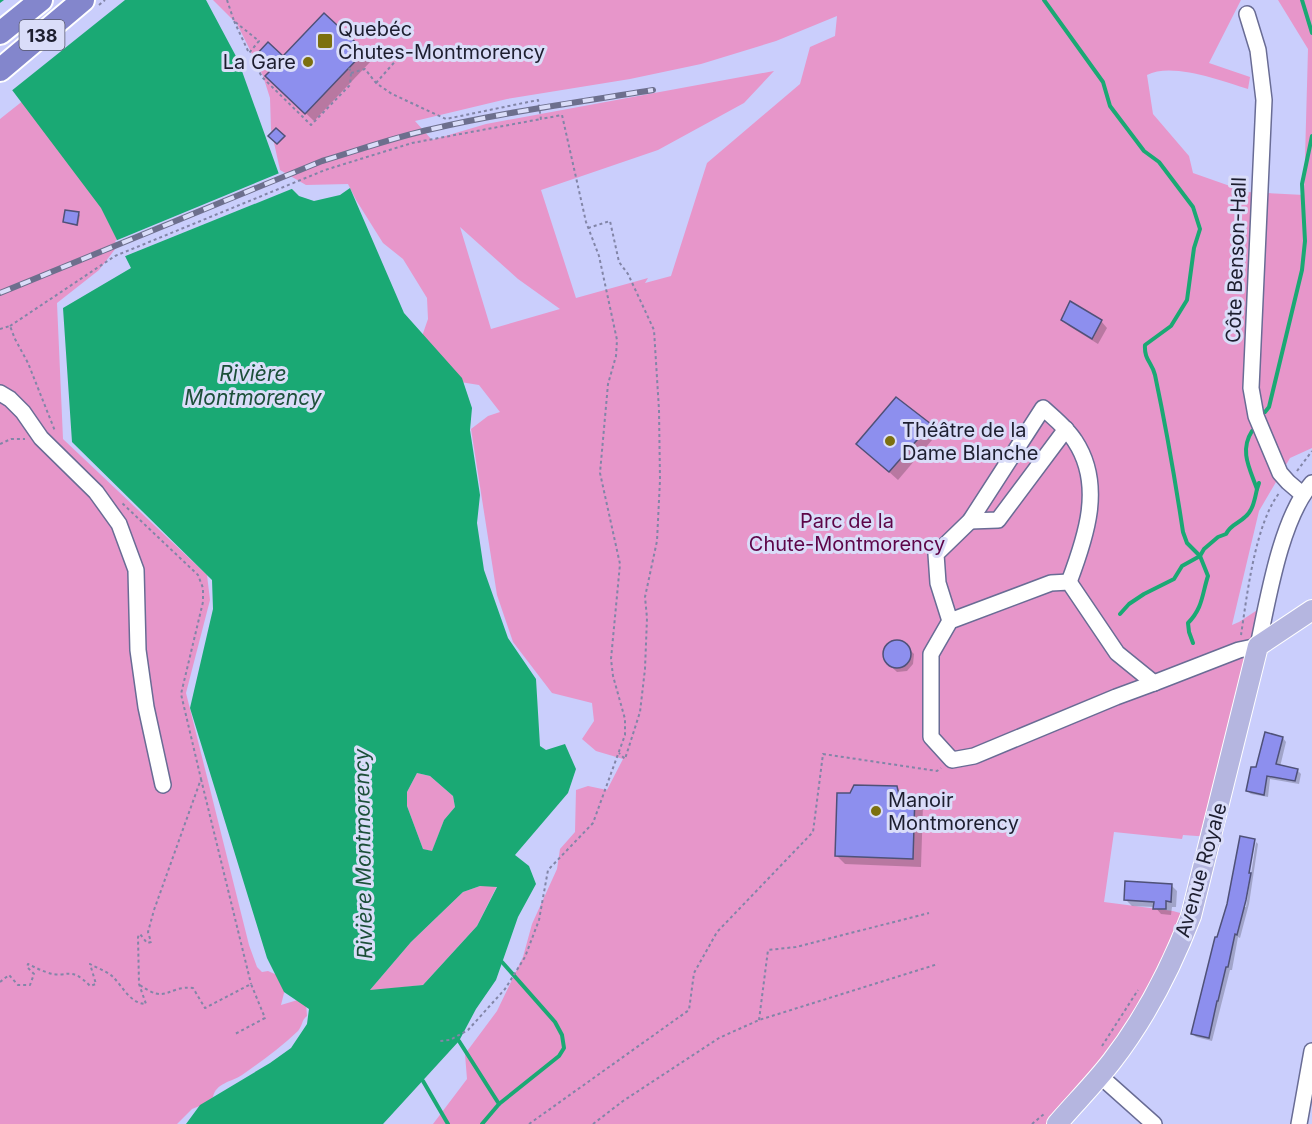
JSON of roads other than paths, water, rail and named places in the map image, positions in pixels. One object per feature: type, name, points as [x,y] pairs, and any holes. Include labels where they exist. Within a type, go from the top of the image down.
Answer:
[{"type":"highway","name":"138","points":[[0,33],[41,0]]},
{"type":"highway","name":"138","points":[[0,70],[83,0]]},
{"type":"main road","points":[[1249,648],[1312,610]]},
{"type":"main road","name":"Avenue Royale","points":[[1052,1118],[1111,1063],[1140,1022],[1160,988],[1184,934],[1202,874],[1249,648]]},
{"type":"street","name":"Côte Benson-Hall","points":[[1247,14],[1258,50],[1264,100],[1251,388],[1256,416],[1280,473],[1288,482],[1307,488]]},
{"type":"street","points":[[0,393],[23,412],[41,438],[96,492],[119,524],[136,570],[138,650],[146,707],[163,785]]},
{"type":"street","points":[[950,621],[938,583],[936,554],[970,520],[1043,408],[1075,440],[1086,461],[1090,484],[1091,506],[1084,543],[1069,582]]},
{"type":"street","points":[[970,520],[998,520],[1066,429]]},
{"type":"street","points":[[1069,582],[1051,583],[950,621],[931,654],[931,737],[952,760],[974,756],[1116,697],[1249,648],[1281,550],[1307,488]]},
{"type":"street","points":[[1069,582],[1118,653],[1154,683]]},
{"type":"street","points":[[1299,1124],[1312,1051]]},
{"type":"street","points":[[1099,1075],[1154,1124]]},
{"type":"water","name":"Rivière Montmorency","points":[[0,0],[206,0],[238,60],[280,177],[299,196],[314,201],[340,195],[350,188],[404,313],[462,378],[472,408],[470,430],[480,495],[477,523],[484,570],[508,638],[536,679],[540,746],[546,750],[565,744],[576,769],[568,793],[515,855],[529,866],[536,884],[518,917],[496,980],[476,1009],[459,1041],[383,1124],[186,1124],[200,1105],[291,1048],[307,1024],[309,1009],[284,992],[267,958],[190,708],[213,609],[212,580],[72,442],[63,308],[131,268],[101,208],[0,74]],"holes":[[[417,773],[430,776],[453,796],[455,807],[444,820],[432,851],[423,849],[407,806],[407,792]],[[480,886],[497,887],[477,926],[423,985],[370,990],[411,942],[463,892]]]},
{"type":"waterway","points":[[1044,0],[1103,82],[1110,106],[1144,151],[1159,162],[1193,207],[1200,229],[1194,248],[1187,300],[1171,326],[1145,345],[1159,395],[1183,532],[1187,543],[1200,556],[1208,576],[1199,606],[1188,623],[1193,643]]},
{"type":"waterway","points":[[1302,0],[1312,33]]},
{"type":"waterway","points":[[1265,412],[1269,407],[1302,270],[1305,241],[1302,184],[1312,136]]},
{"type":"waterway","points":[[1252,431],[1248,438],[1246,453],[1257,489],[1259,483]]},
{"type":"waterway","points":[[1120,614],[1129,604],[1144,594],[1174,579],[1182,566],[1200,556],[1204,549],[1245,517],[1252,508],[1257,489]]},
{"type":"waterway","points":[[499,1104],[559,1056],[564,1048],[562,1035],[555,1022],[502,962]]},
{"type":"waterway","points":[[459,1041],[499,1104],[482,1124]]},
{"type":"waterway","points":[[423,1081],[448,1124]]},
{"type":"railway","points":[[0,293],[322,161],[418,132],[487,117],[653,90]]},
{"type":"place","name":"Quebéc Chutes-Montmorency","points":[[325,41]]},
{"type":"place","name":"La Gare","points":[[308,62]]},
{"type":"place","name":"Théâtre de la Dame Blanche","points":[[890,441]]},
{"type":"place","name":"Manoir Montmorency","points":[[876,811]]},
{"type":"park label","name":"Parc de la Chute-Montmorency","points":[[847,532]]}]
